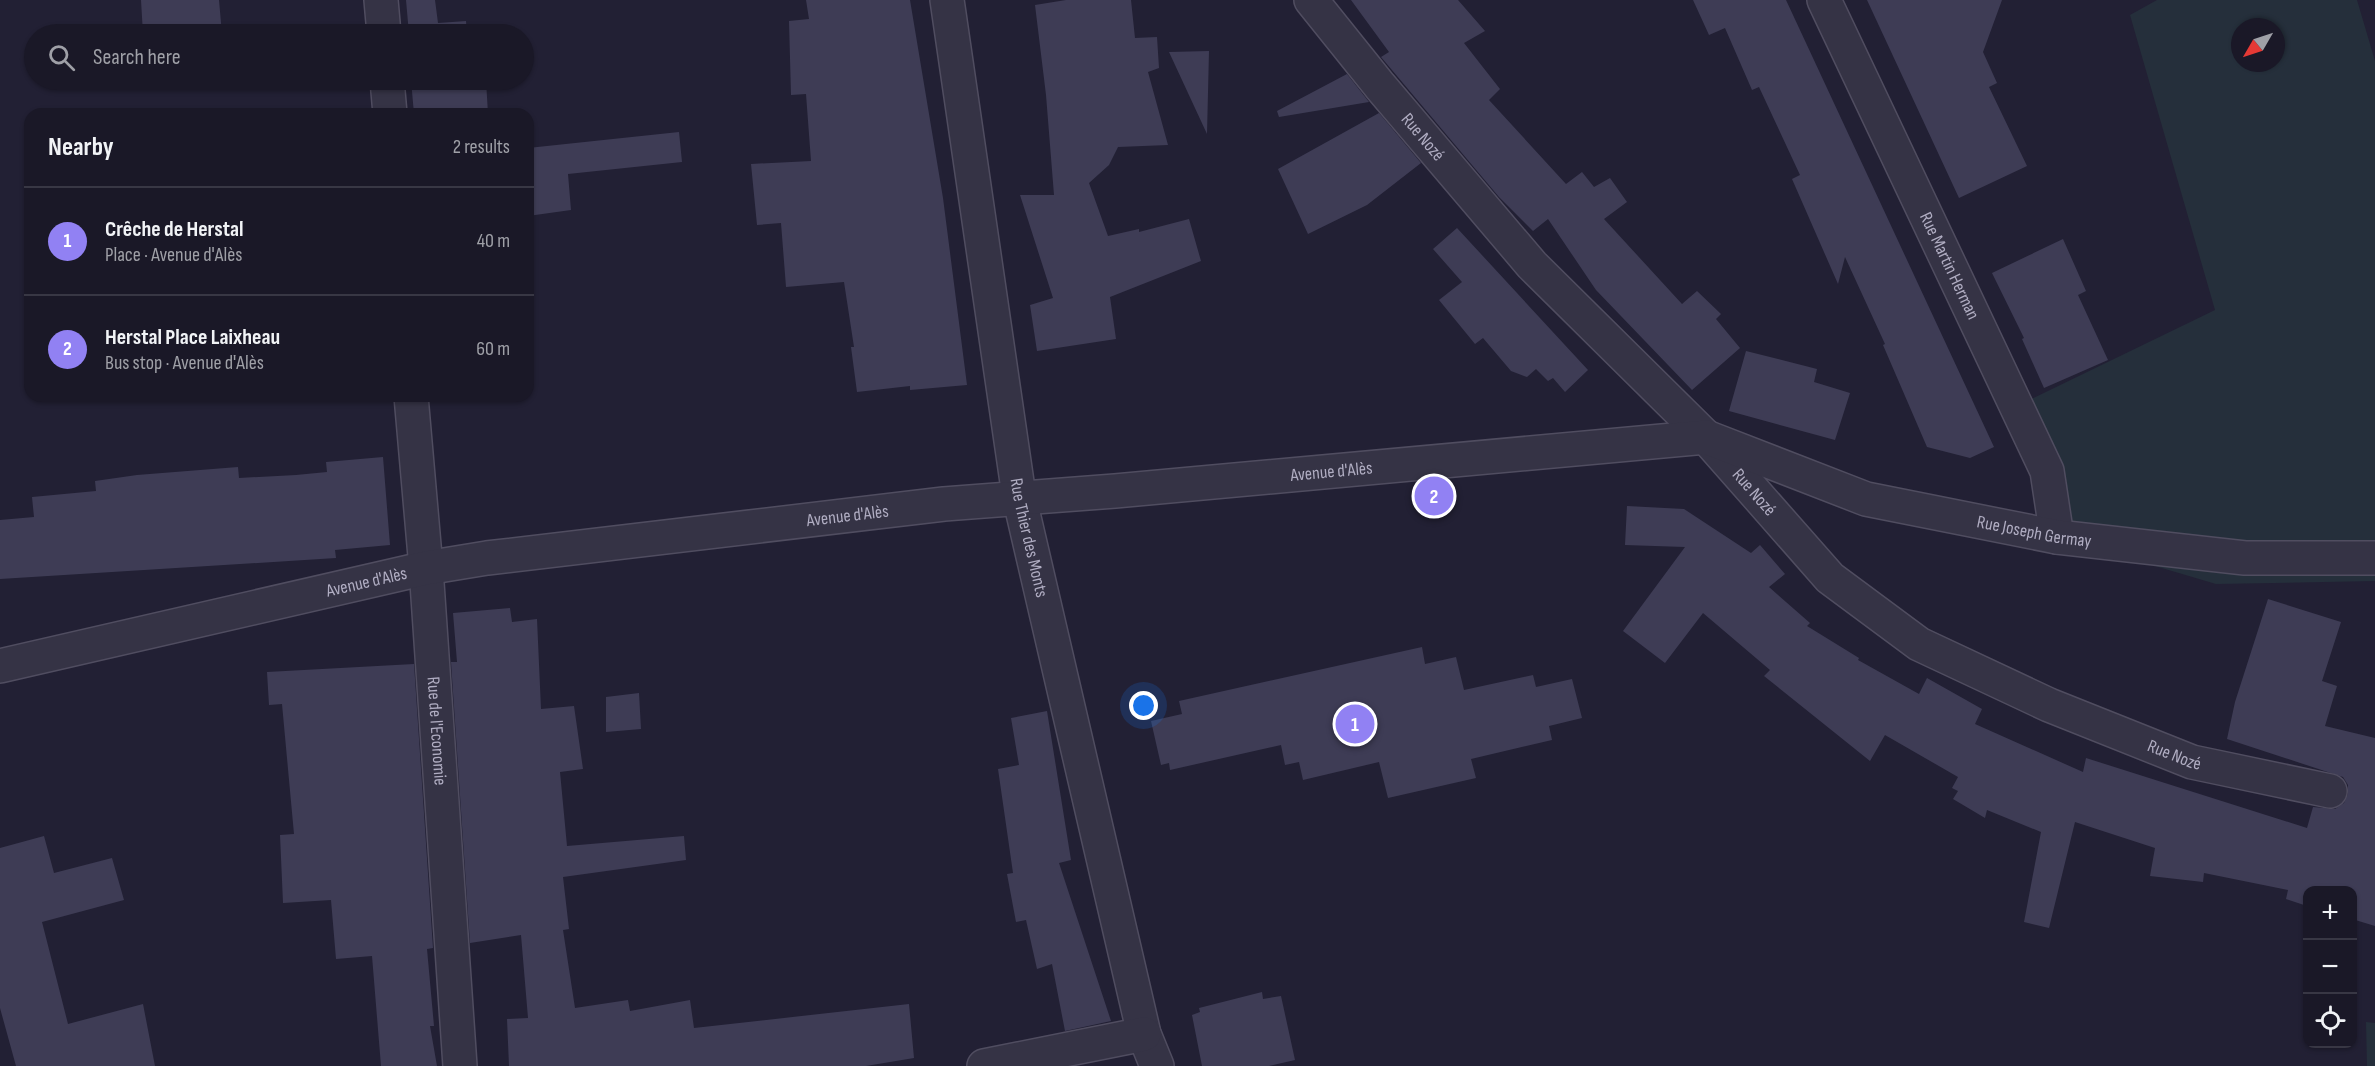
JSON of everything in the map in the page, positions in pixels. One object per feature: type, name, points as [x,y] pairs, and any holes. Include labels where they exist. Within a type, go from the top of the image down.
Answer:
[{"type":"street","points":[[381,0],[383,24]]},
{"type":"street","name":"Rue Thier des Monts","points":[[947,0],[1019,496],[1144,1034],[1157,1066]]},
{"type":"street","name":"Rue Nozé","points":[[1311,0],[1380,86],[1532,265],[1706,437],[1830,578],[1919,644],[2049,705],[2192,762],[2330,790]]},
{"type":"street","name":"Rue Martin Herman","points":[[1824,0],[2047,471],[2057,537]]},
{"type":"street","points":[[388,90],[389,108]]},
{"type":"street","name":"Rue de l'Economie","points":[[412,402],[426,568],[460,1066]]},
{"type":"street","name":"Avenue d'Alès","points":[[0,666],[426,568],[487,558],[1019,496],[1115,491],[1706,437]]},
{"type":"street","name":"Rue Joseph Germay","points":[[1706,437],[1866,499],[2057,537],[2246,558],[2375,558]]},
{"type":"street","points":[[984,1066],[1144,1034]]},
{"type":"shaded area","points":[[2157,0],[2357,0],[2375,61],[2375,581],[2216,584],[2057,537],[2015,407],[2215,310],[2130,15]]},
{"type":"shaded area","points":[[2366,1022],[2375,1023],[2375,1066],[2367,1066]]},
{"type":"building","points":[[141,0],[219,0],[221,24],[142,24]]},
{"type":"building","points":[[406,0],[435,0],[438,23],[466,21],[466,24],[408,24]]},
{"type":"building","points":[[806,0],[910,0],[943,198],[967,385],[910,390],[910,386],[857,392],[851,347],[854,347],[844,282],[786,287],[781,223],[757,225],[751,164],[811,161],[806,94],[791,95],[789,21],[809,19]]},
{"type":"building","points":[[1066,0],[1131,0],[1135,38],[1157,37],[1159,68],[1148,72],[1168,145],[1118,147],[1109,165],[1089,183],[1108,236],[1139,229],[1139,232],[1189,219],[1201,261],[1110,297],[1116,339],[1037,351],[1030,305],[1053,298],[1020,195],[1054,195],[1046,95],[1035,5]]},
{"type":"building","points":[[1351,0],[1458,0],[1485,31],[1464,43],[1500,89],[1489,100],[1566,184],[1582,172],[1594,187],[1610,178],[1627,202],[1604,219],[1682,304],[1697,291],[1721,314],[1716,319],[1740,348],[1692,390],[1596,290],[1548,219],[1533,231],[1499,197],[1381,57],[1389,52]]},
{"type":"building","points":[[1693,0],[1786,0],[1994,447],[1970,458],[1927,447],[1883,345],[1885,344],[1845,257],[1838,284],[1792,179],[1800,175],[1759,87],[1752,90],[1725,28],[1709,35]]},
{"type":"building","points":[[1867,0],[2002,0],[1983,52],[1997,83],[1989,87],[2027,166],[1959,198]]},
{"type":"building","points":[[1209,51],[1207,134],[1169,52]]},
{"type":"building","points":[[1347,74],[1369,102],[1279,117],[1277,111]]},
{"type":"building","points":[[412,90],[487,90],[488,108],[413,108]]},
{"type":"building","points":[[1379,113],[1421,163],[1367,205],[1308,234],[1278,169]]},
{"type":"building","points":[[679,132],[682,162],[568,174],[571,210],[534,215],[534,147]]},
{"type":"building","points":[[1457,228],[1588,370],[1565,392],[1553,378],[1548,381],[1536,369],[1527,377],[1511,371],[1483,338],[1475,344],[1439,300],[1462,282],[1433,249]]},
{"type":"building","points":[[2063,239],[2086,291],[2078,295],[2108,360],[2044,388],[2022,339],[2024,338],[1992,273]]},
{"type":"building","points":[[1746,351],[1817,369],[1814,382],[1850,393],[1835,440],[1729,411]]},
{"type":"building","points":[[383,457],[390,545],[335,550],[336,558],[0,579],[0,520],[34,517],[32,497],[96,491],[95,481],[137,475],[238,467],[239,478],[296,475],[327,472],[326,462]]},
{"type":"building","points":[[1627,506],[1684,509],[1751,553],[1760,545],[1785,574],[1769,587],[1810,623],[1807,626],[1859,658],[1858,660],[1919,694],[1927,678],[1982,709],[1975,724],[2083,772],[2086,758],[2307,828],[2313,807],[2335,809],[2344,803],[2348,794],[2348,785],[2343,777],[2227,739],[2235,702],[2268,599],[2341,622],[2322,681],[2337,686],[2325,726],[2375,738],[2375,926],[2357,921],[2357,886],[2303,886],[2303,905],[2286,899],[2288,890],[2204,873],[2203,882],[2150,876],[2155,848],[2075,822],[2049,928],[2024,922],[2041,832],[1987,810],[1985,818],[1953,799],[1958,791],[1952,788],[1958,777],[1885,735],[1870,761],[1764,676],[1770,670],[1703,613],[1665,663],[1623,631],[1685,547],[1625,545]]},
{"type":"building","points":[[510,608],[512,622],[537,619],[541,709],[574,706],[583,769],[560,772],[567,846],[684,836],[686,860],[563,877],[569,929],[563,930],[575,1008],[628,1000],[630,1011],[690,1000],[694,1028],[909,1004],[914,1058],[866,1066],[509,1066],[507,1019],[528,1018],[521,935],[470,943],[451,662],[457,662],[453,613]]},
{"type":"building","points":[[1422,647],[1425,664],[1456,657],[1464,690],[1533,675],[1536,687],[1572,679],[1582,718],[1549,726],[1552,740],[1471,759],[1476,778],[1388,798],[1379,762],[1303,780],[1299,762],[1285,765],[1281,745],[1170,770],[1169,763],[1161,765],[1151,721],[1182,714],[1179,701]]},
{"type":"building","points":[[414,664],[433,948],[427,949],[434,1026],[430,1026],[437,1066],[381,1066],[372,956],[336,959],[331,900],[283,903],[280,835],[294,834],[282,704],[269,705],[267,672]]},
{"type":"building","points":[[639,693],[641,729],[606,732],[606,697]]},
{"type":"building","points":[[1047,711],[1071,860],[1059,863],[1111,1021],[1065,1031],[1052,964],[1037,969],[1026,920],[1016,922],[1007,874],[1013,873],[998,769],[1019,765],[1011,718]]},
{"type":"building","points":[[44,836],[54,873],[112,858],[124,900],[42,922],[68,1024],[143,1004],[155,1066],[16,1066],[0,1008],[0,848]]},
{"type":"building","points":[[1262,992],[1263,999],[1281,996],[1295,1060],[1269,1066],[1202,1066],[1192,1015],[1200,1012],[1199,1008]]},
{"type":"place","name":"Herstal Place Laixheau","points":[[1434,496]]},
{"type":"place","name":"Crêche de Herstal","points":[[1355,724]]}]
